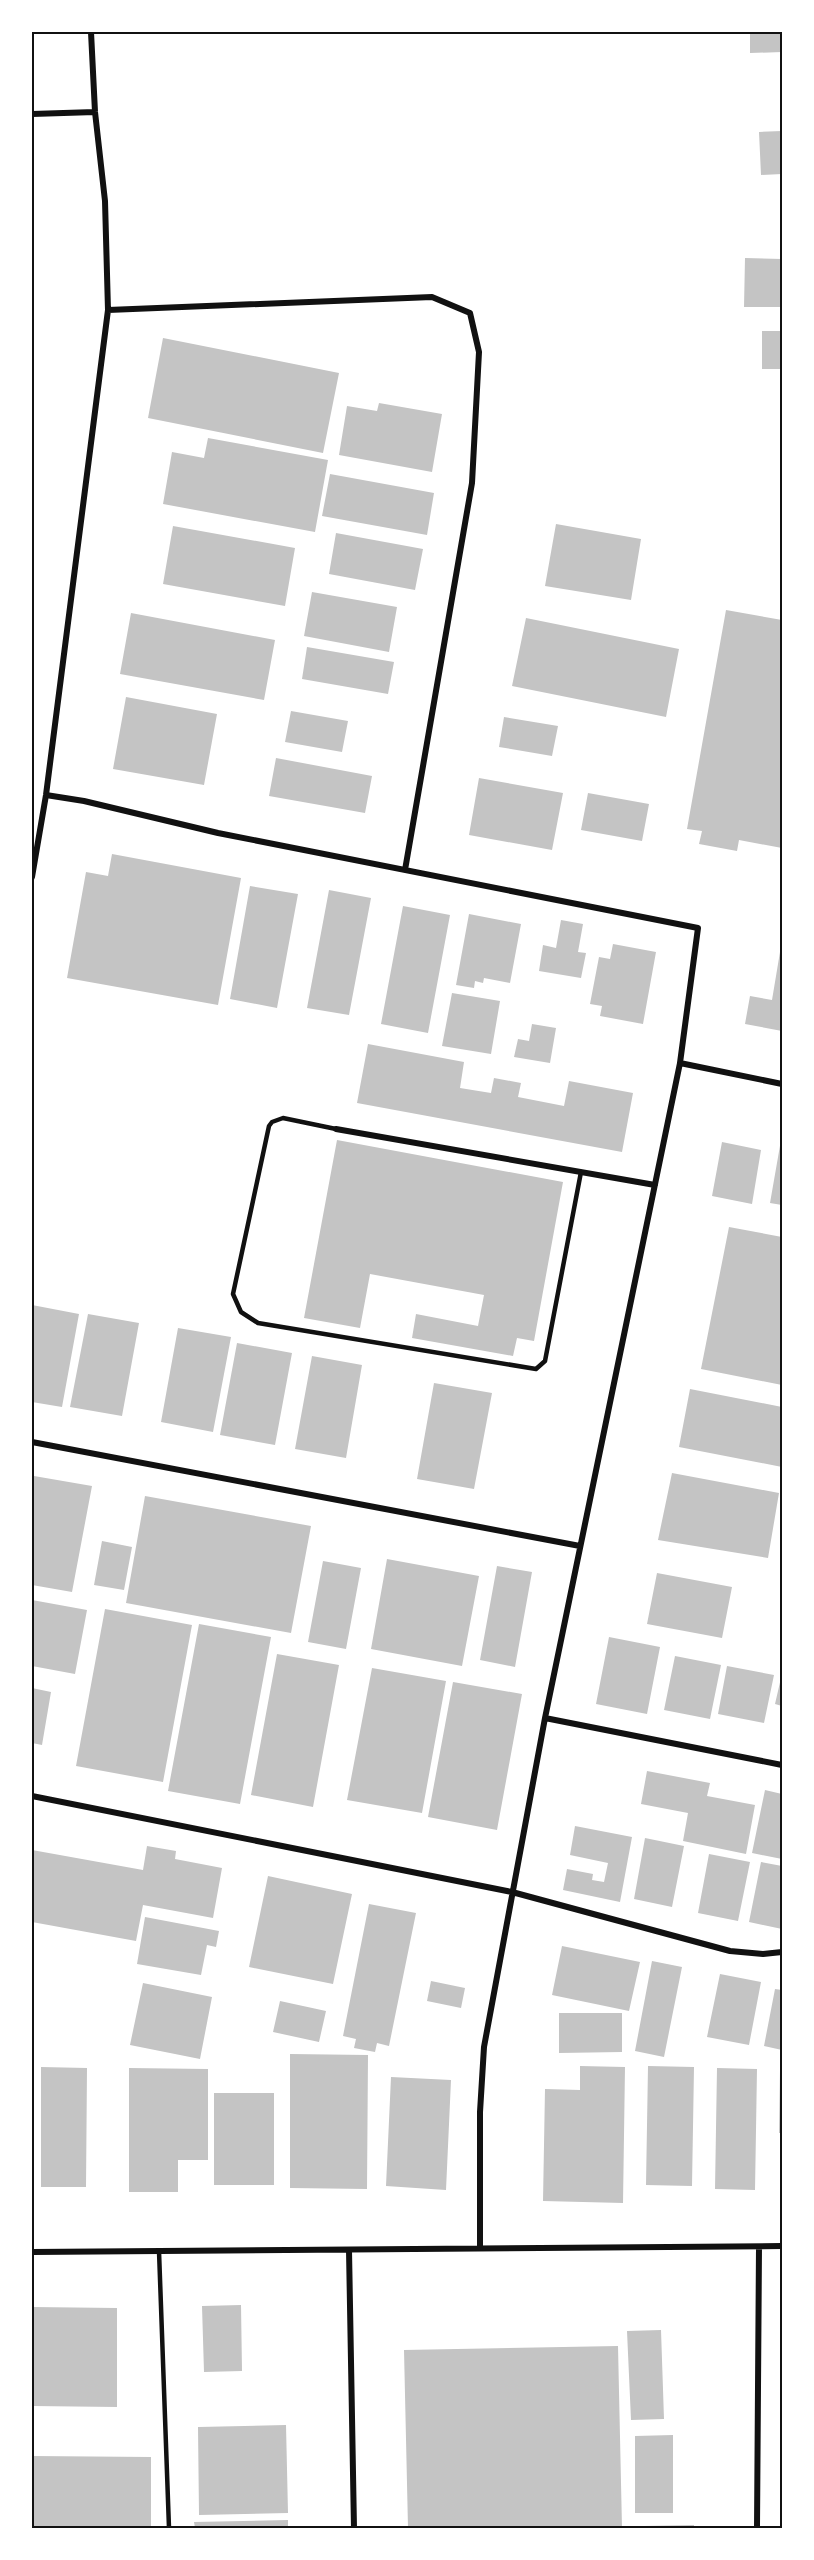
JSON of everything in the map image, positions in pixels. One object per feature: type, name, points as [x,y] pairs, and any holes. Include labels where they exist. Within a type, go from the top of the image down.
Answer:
[{"type":"street","points":[[32,877],[46,795],[108,310],[105,201],[95,112],[91,32]]},
{"type":"street","points":[[32,114],[95,112]]},
{"type":"street","points":[[108,310],[432,297],[470,313],[479,352],[472,483],[405,870]]},
{"type":"street","points":[[46,795],[84,801],[218,833],[698,928],[681,1063],[545,1718],[484,2047],[480,2112],[480,2248]]},
{"type":"street","points":[[681,1063],[783,1084]]},
{"type":"street","points":[[336,1129],[655,1185]]},
{"type":"street","points":[[32,1442],[580,1546]]},
{"type":"street","points":[[545,1718],[783,1765]]},
{"type":"street","points":[[32,1796],[512,1892],[730,1951],[763,1954],[783,1952]]},
{"type":"street","points":[[32,2252],[783,2246]]},
{"type":"street","points":[[758,2529],[759,2247]]},
{"type":"street","points":[[350,2250],[354,2529]]},
{"type":"lane","points":[[336,1129],[283,1118],[272,1122],[269,1126],[233,1294],[241,1312],[258,1323],[536,1369],[545,1361],[581,1172]]},
{"type":"lane","points":[[159,2251],[169,2529]]},
{"type":"building","points":[[750,32],[782,32],[782,52],[750,53]]},
{"type":"building","points":[[782,131],[782,174],[761,175],[759,132]]},
{"type":"building","points":[[745,258],[782,259],[782,307],[744,307]]},
{"type":"building","points":[[762,331],[782,331],[782,369],[762,369]]},
{"type":"building","points":[[163,338],[339,373],[323,453],[148,418]]},
{"type":"building","points":[[379,403],[442,414],[432,472],[339,455],[347,406],[377,411]]},
{"type":"building","points":[[208,438],[328,460],[315,532],[163,504],[172,452],[204,458]]},
{"type":"building","points":[[330,474],[434,493],[427,535],[322,516]]},
{"type":"building","points":[[556,524],[641,539],[631,600],[545,586]]},
{"type":"building","points":[[173,526],[295,548],[285,606],[163,584]]},
{"type":"building","points":[[336,533],[423,549],[415,590],[329,574]]},
{"type":"building","points":[[312,592],[397,607],[389,652],[304,636]]},
{"type":"building","points":[[726,610],[782,620],[782,848],[739,840],[737,851],[699,844],[702,831],[687,829]]},
{"type":"building","points":[[131,613],[275,640],[264,700],[120,674]]},
{"type":"building","points":[[526,618],[679,649],[666,717],[512,686]]},
{"type":"building","points":[[307,647],[394,662],[388,694],[302,679]]},
{"type":"building","points":[[126,697],[217,714],[204,785],[113,769]]},
{"type":"building","points":[[291,711],[348,721],[342,752],[285,742]]},
{"type":"building","points":[[504,717],[558,726],[552,756],[499,747]]},
{"type":"building","points":[[276,758],[372,776],[365,813],[269,796]]},
{"type":"building","points":[[479,778],[563,793],[552,850],[469,835]]},
{"type":"building","points":[[588,793],[649,804],[642,841],[581,830]]},
{"type":"building","points":[[112,854],[241,878],[218,1005],[67,978],[86,872],[108,876]]},
{"type":"building","points":[[250,886],[298,894],[277,1008],[230,999]]},
{"type":"building","points":[[329,890],[371,898],[349,1015],[307,1008]]},
{"type":"building","points":[[403,906],[450,915],[428,1033],[381,1024]]},
{"type":"building","points":[[469,914],[521,924],[510,983],[484,978],[483,983],[475,981],[474,988],[456,985]]},
{"type":"building","points":[[561,920],[583,924],[578,952],[586,953],[581,978],[539,971],[543,945],[556,948]]},
{"type":"building","points":[[613,944],[656,952],[643,1024],[600,1016],[602,1006],[590,1004],[599,957],[610,959]]},
{"type":"building","points":[[780,952],[782,952],[782,1031],[745,1024],[750,996],[772,1000]]},
{"type":"building","points":[[452,993],[500,1001],[491,1054],[442,1046]]},
{"type":"building","points":[[532,1024],[556,1028],[550,1063],[514,1057],[518,1039],[529,1041]]},
{"type":"building","points":[[368,1044],[464,1062],[460,1088],[491,1093],[494,1078],[521,1083],[518,1097],[564,1106],[569,1081],[633,1093],[622,1152],[357,1103]]},
{"type":"building","points":[[337,1140],[563,1182],[534,1341],[517,1338],[513,1356],[412,1338],[416,1314],[478,1326],[484,1295],[370,1274],[360,1328],[304,1318]]},
{"type":"building","points":[[782,1140],[782,1205],[770,1203]]},
{"type":"building","points":[[722,1142],[761,1150],[752,1204],[712,1196]]},
{"type":"building","points":[[729,1227],[782,1237],[782,1385],[701,1369]]},
{"type":"building","points":[[32,1305],[79,1314],[62,1407],[32,1402]]},
{"type":"building","points":[[88,1314],[139,1323],[122,1416],[70,1407]]},
{"type":"building","points":[[178,1328],[231,1337],[213,1432],[161,1422]]},
{"type":"building","points":[[237,1343],[292,1353],[275,1445],[220,1435]]},
{"type":"building","points":[[312,1356],[362,1365],[346,1458],[295,1449]]},
{"type":"building","points":[[434,1383],[492,1393],[474,1489],[417,1479]]},
{"type":"building","points":[[690,1389],[782,1407],[782,1467],[679,1447]]},
{"type":"building","points":[[672,1473],[779,1493],[768,1558],[658,1540]]},
{"type":"building","points":[[34,1476],[92,1486],[72,1592],[32,1585]]},
{"type":"building","points":[[145,1496],[311,1526],[291,1633],[126,1603]]},
{"type":"building","points":[[102,1541],[132,1547],[124,1590],[94,1585]]},
{"type":"building","points":[[387,1559],[479,1576],[462,1666],[371,1649]]},
{"type":"building","points":[[323,1561],[361,1568],[346,1649],[308,1642]]},
{"type":"building","points":[[497,1566],[532,1572],[515,1667],[480,1660]]},
{"type":"building","points":[[657,1573],[732,1587],[722,1638],[647,1624]]},
{"type":"building","points":[[32,1600],[87,1610],[75,1674],[32,1666]]},
{"type":"building","points":[[105,1609],[192,1625],[163,1782],[76,1766]]},
{"type":"building","points":[[199,1624],[271,1637],[240,1804],[168,1791]]},
{"type":"building","points":[[609,1637],[660,1647],[647,1714],[596,1704]]},
{"type":"building","points":[[277,1654],[339,1665],[313,1807],[251,1795]]},
{"type":"building","points":[[675,1656],[721,1665],[710,1719],[664,1710]]},
{"type":"building","points":[[727,1666],[774,1675],[764,1723],[718,1714]]},
{"type":"building","points":[[372,1668],[446,1681],[422,1813],[347,1800]]},
{"type":"building","points":[[782,1679],[782,1706],[775,1704]]},
{"type":"building","points":[[453,1682],[522,1694],[497,1830],[428,1817]]},
{"type":"building","points":[[32,1688],[51,1692],[42,1745],[32,1743]]},
{"type":"building","points":[[647,1771],[710,1783],[707,1796],[755,1805],[746,1854],[683,1841],[688,1813],[641,1804]]},
{"type":"building","points":[[765,1790],[782,1794],[782,1859],[752,1853]]},
{"type":"building","points":[[575,1826],[632,1837],[620,1902],[563,1890],[567,1869],[593,1874],[592,1880],[604,1882],[608,1863],[570,1855]]},
{"type":"building","points":[[645,1838],[684,1846],[672,1907],[634,1899]]},
{"type":"building","points":[[147,1846],[176,1851],[175,1859],[222,1868],[213,1918],[143,1905],[136,1941],[32,1922],[32,1850],[143,1870]]},
{"type":"building","points":[[709,1854],[750,1862],[738,1921],[698,1913]]},
{"type":"building","points":[[761,1862],[782,1866],[782,1929],[749,1922]]},
{"type":"building","points":[[268,1876],[352,1894],[333,1984],[249,1967]]},
{"type":"building","points":[[369,1904],[416,1913],[389,2046],[377,2043],[375,2052],[354,2048],[356,2039],[343,2036]]},
{"type":"building","points":[[145,1917],[219,1931],[216,1947],[207,1945],[201,1975],[137,1964]]},
{"type":"building","points":[[562,1946],[640,1962],[629,2011],[552,1995]]},
{"type":"building","points":[[652,1961],[682,1967],[664,2057],[635,2051]]},
{"type":"building","points":[[720,1974],[761,1982],[749,2045],[707,2037]]},
{"type":"building","points":[[431,1981],[465,1988],[461,2008],[427,2001]]},
{"type":"building","points":[[143,1983],[212,1997],[200,2059],[130,2045]]},
{"type":"building","points":[[775,1989],[782,1990],[782,2050],[764,2046]]},
{"type":"building","points":[[280,2001],[326,2011],[319,2042],[273,2032]]},
{"type":"building","points":[[559,2013],[622,2013],[622,2052],[559,2053]]},
{"type":"building","points":[[290,2054],[368,2055],[367,2189],[290,2188]]},
{"type":"building","points":[[580,2066],[625,2067],[623,2203],[543,2201],[545,2089],[580,2090]]},
{"type":"building","points":[[648,2066],[694,2067],[692,2186],[646,2185]]},
{"type":"building","points":[[41,2067],[87,2068],[86,2187],[41,2187]]},
{"type":"building","points":[[129,2068],[208,2069],[208,2160],[178,2160],[178,2192],[129,2192]]},
{"type":"building","points":[[717,2068],[757,2069],[755,2190],[715,2189]]},
{"type":"building","points":[[780,2070],[782,2070],[782,2133],[779,2133]]},
{"type":"building","points":[[391,2077],[451,2080],[446,2190],[386,2186]]},
{"type":"building","points":[[214,2093],[274,2093],[274,2185],[214,2185]]},
{"type":"building","points":[[241,2305],[242,2371],[204,2372],[202,2306]]},
{"type":"building","points":[[32,2307],[117,2308],[117,2407],[32,2406]]},
{"type":"building","points":[[661,2330],[664,2419],[631,2420],[627,2331]]},
{"type":"building","points":[[618,2346],[622,2528],[408,2528],[404,2350]]},
{"type":"building","points":[[286,2425],[288,2513],[199,2515],[198,2427]]},
{"type":"building","points":[[673,2435],[673,2513],[635,2513],[635,2436]]},
{"type":"building","points":[[32,2456],[151,2457],[151,2528],[32,2528]]},
{"type":"building","points":[[288,2520],[288,2528],[195,2528],[194,2522]]},
{"type":"building","points":[[694,2525],[694,2528],[644,2528],[644,2526]]}]
